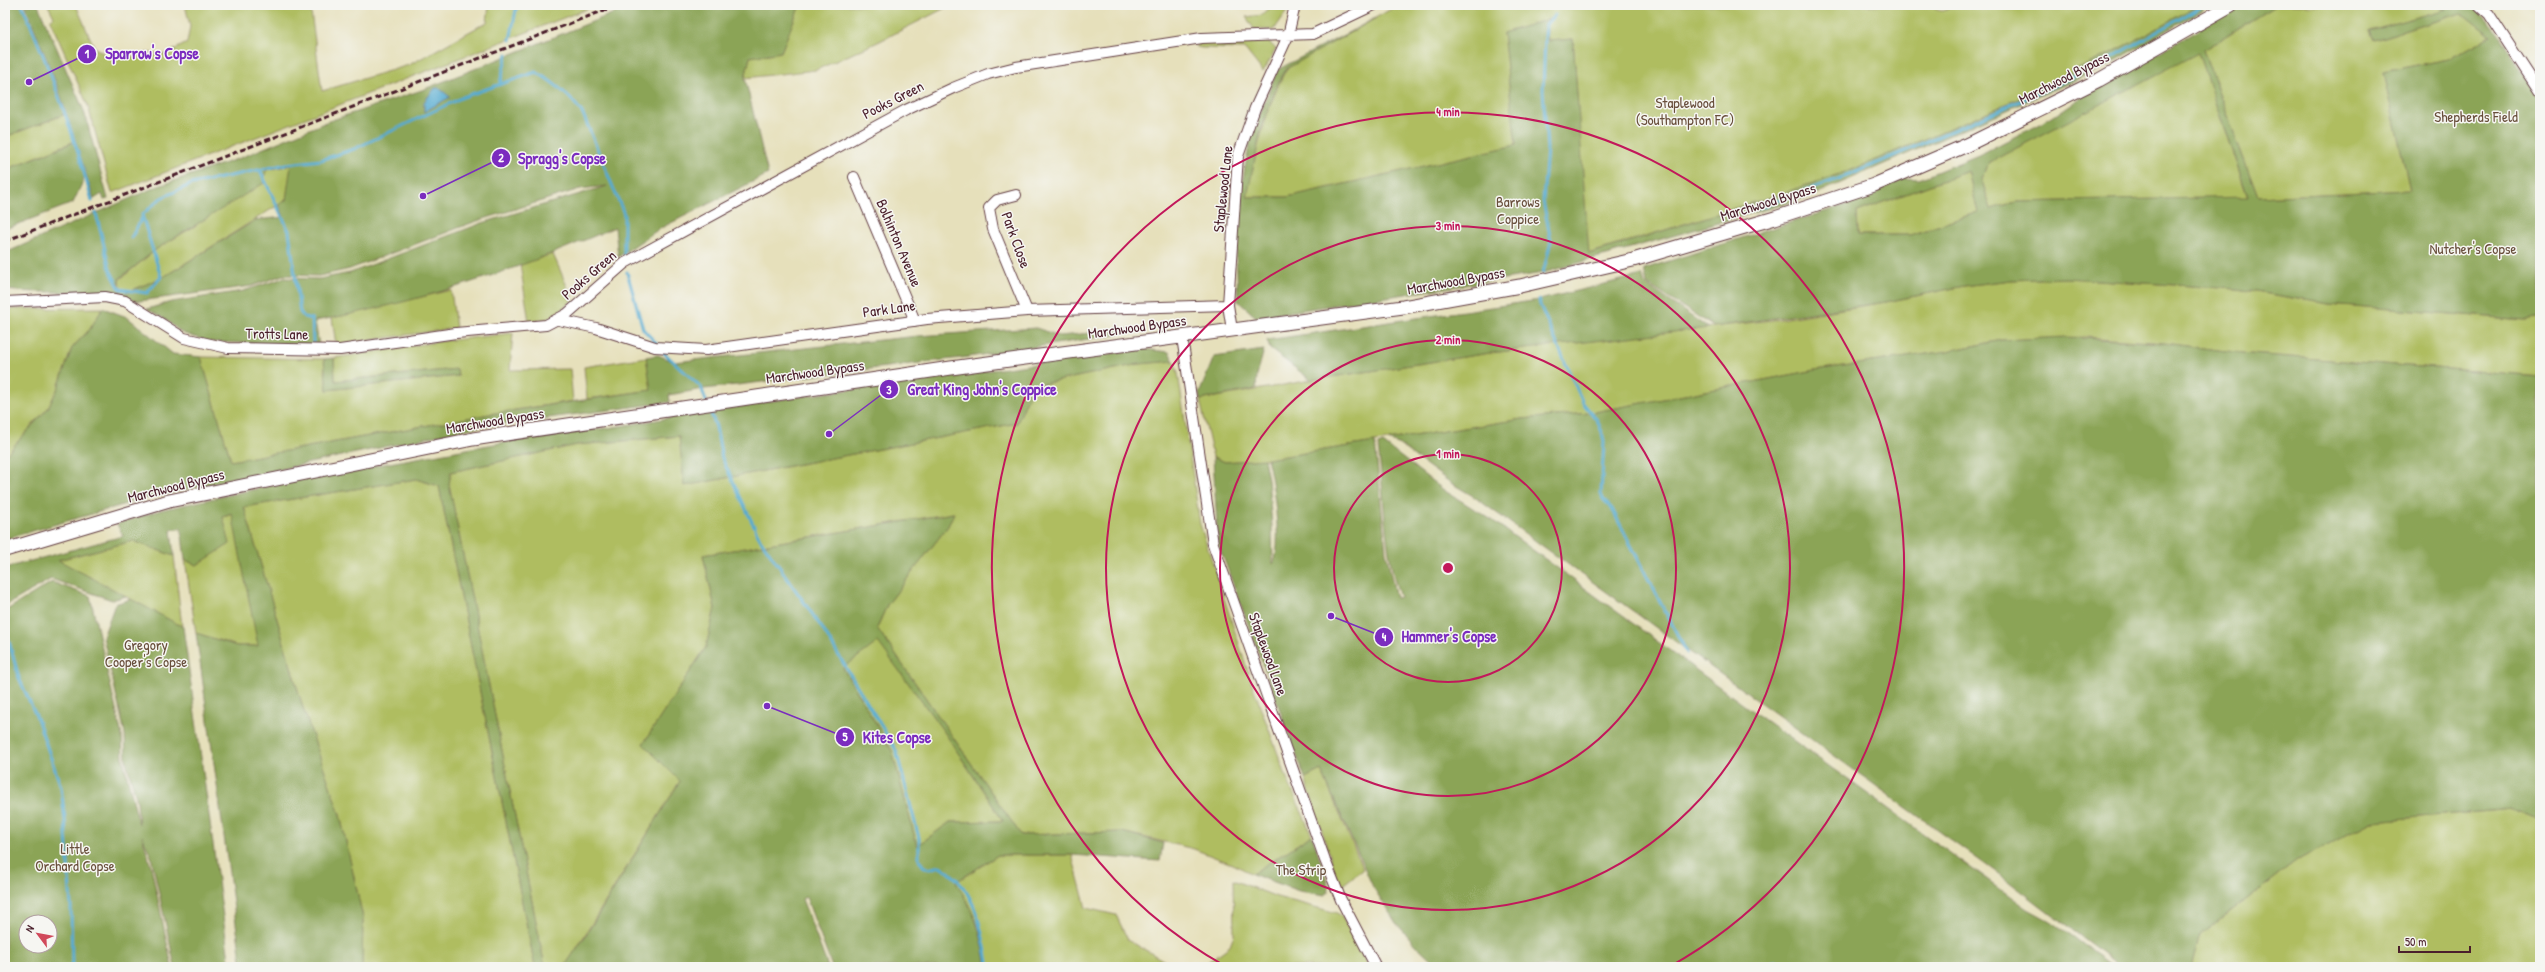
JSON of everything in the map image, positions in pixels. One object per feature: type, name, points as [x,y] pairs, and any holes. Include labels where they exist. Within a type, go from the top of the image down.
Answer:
[{"type":"main road","name":"Marchwood Bypass","points":[[5,550],[169,501],[472,439],[959,367],[1403,307],[1520,286],[1633,260],[1782,216],[1874,185],[1967,145],[2099,80],[2231,5]]},
{"type":"street","name":"Staplewood Lane","points":[[1232,330],[1228,305],[1238,156],[1255,108],[1288,36],[1295,5]]},
{"type":"street","name":"Pooks Green","points":[[559,320],[625,263],[843,143],[953,88],[988,74],[1016,67],[1187,40],[1313,34],[1328,29],[1373,5]]},
{"type":"street","points":[[2479,5],[2494,20],[2540,92]]},
{"type":"street","name":"Bolhinton Avenue","points":[[854,177],[915,321]]},
{"type":"street","name":"Park Close","points":[[1016,195],[997,200],[989,208],[993,229],[1028,311]]},
{"type":"street","name":"Trotts Lane","points":[[5,302],[112,298],[125,301],[184,338],[228,348],[340,350],[456,333],[546,325],[559,320]]},
{"type":"street","name":"Park Lane","points":[[559,320],[596,328],[655,347],[668,349],[706,350],[915,321],[1028,311],[1228,305]]},
{"type":"street","name":"Staplewood Lane","points":[[1182,337],[1213,544],[1325,860],[1339,896],[1376,967]]},
{"type":"green space","points":[[5,5],[22,5],[42,52],[65,114],[5,137]]},
{"type":"green space","points":[[25,5],[38,5],[84,111],[108,199],[104,200],[102,194],[94,199],[58,88]]},
{"type":"green space","points":[[48,5],[76,5],[94,47],[109,57],[125,59],[146,53],[166,54],[187,43],[190,26],[185,5],[310,5],[322,91],[409,65],[487,22],[489,5],[597,5],[112,193],[88,106],[50,20],[54,17]]},
{"type":"green space","points":[[634,5],[800,5],[781,52],[750,57],[745,78],[768,174],[659,229],[618,257],[615,227],[579,243],[505,271],[430,295],[354,314],[315,321],[319,345],[210,342],[182,333],[165,319],[147,309],[171,302],[243,291],[284,278],[319,279],[350,273],[482,223],[607,186],[580,189],[474,222],[350,269],[319,276],[283,275],[252,286],[139,301],[119,295],[102,293],[5,290],[5,253],[156,187],[240,158],[329,121],[422,90]],"holes":[[[291,165],[286,200],[279,205],[284,217],[256,220],[165,276],[121,295],[119,279],[158,248],[264,183],[266,170]]]},
{"type":"green space","points":[[800,5],[951,5],[878,42],[816,70],[745,78],[750,57],[781,52]]},
{"type":"green space","points":[[1273,5],[1281,5],[1287,11],[1274,30],[1254,29],[1246,17],[1262,15]]},
{"type":"green space","name":"Staplewood (Southampton FC)","points":[[1398,5],[1933,5],[1935,9],[1941,11],[1949,9],[1948,5],[2198,5],[2127,45],[2018,99],[1854,169],[1787,192],[1588,254],[1573,39],[1548,41],[1546,24],[1551,19],[1503,33],[1517,145],[1287,197],[1246,197],[1272,100],[1286,69]]},
{"type":"green space","name":"Barrows Coppice","points":[[2198,5],[2211,5],[2105,67],[1809,197],[1543,273],[1256,317],[1238,301],[1235,220],[1250,141],[1277,70],[1376,18],[1286,69],[1276,88],[1261,130],[1247,197],[1287,197],[1516,145],[1503,33],[1552,18],[1546,24],[1548,41],[1573,39],[1589,254],[1787,192],[1854,169],[2018,99],[2127,45]]},
{"type":"green space","points":[[2241,5],[2276,5],[2203,50],[2258,197],[2410,190],[2383,72],[2449,59],[2491,36],[2462,13],[2374,40],[2370,30],[2447,9],[2437,5],[2466,5],[2475,8],[2498,33],[2540,100],[2540,317],[2525,320],[2330,304],[2237,289],[2067,278],[2010,280],[1964,286],[1886,302],[1714,327],[1647,284],[1644,269],[1855,202],[1903,178],[1919,179],[1981,154],[2051,118],[2083,96]],"holes":[[[2198,53],[2248,197],[2016,202],[1991,209],[1981,178],[1990,162]],[[1968,171],[1978,212],[1911,235],[1858,235],[1857,212]]]},
{"type":"green space","points":[[2276,5],[2437,5],[2448,9],[2370,30],[2374,40],[2462,13],[2491,36],[2449,59],[2383,72],[2410,190],[2258,197],[2203,50]]},
{"type":"green space","points":[[1267,40],[1276,49],[1263,72],[1245,49],[1202,48],[1197,47],[1196,43]]},
{"type":"green space","points":[[2198,52],[2248,198],[2016,202],[1991,209],[1981,178],[1990,162]]},
{"type":"green space","points":[[66,114],[75,141],[5,170],[5,137]]},
{"type":"green space","points":[[74,142],[85,177],[73,203],[5,229],[5,170]]},
{"type":"green space","points":[[292,165],[286,200],[165,276],[121,295],[119,280],[158,248],[195,226],[266,170]]},
{"type":"green space","points":[[1968,171],[1978,212],[1911,235],[1858,235],[1857,212]]},
{"type":"green space","points":[[553,254],[573,300],[551,318],[529,322],[520,264]]},
{"type":"green space","points":[[1642,275],[1645,284],[1708,328],[1490,353],[1311,380],[1270,349],[1267,340],[1539,300]]},
{"type":"green space","points":[[2067,278],[2237,289],[2330,304],[2524,320],[2540,317],[2540,376],[2250,354],[2164,343],[2085,337],[2002,340],[1948,351],[1816,370],[1590,413],[1522,419],[1267,459],[1225,462],[1213,457],[1200,400],[1311,380],[1490,353],[1781,319],[1886,302],[1964,286],[2010,280]]},
{"type":"green space","points":[[451,290],[456,328],[336,345],[332,318]]},
{"type":"green space","points":[[103,308],[90,329],[72,348],[58,388],[48,408],[5,456],[5,309]]},
{"type":"green space","points":[[103,308],[127,317],[173,354],[201,357],[231,461],[490,414],[651,390],[646,357],[658,355],[674,362],[918,336],[1036,328],[1060,336],[1131,329],[1116,335],[961,358],[704,389],[669,395],[670,402],[472,428],[147,498],[5,539],[5,456],[48,408],[58,388],[72,348],[90,329]]},
{"type":"green space","points":[[513,333],[510,370],[570,369],[573,401],[490,414],[231,461],[201,357],[324,359],[327,390],[458,376],[457,369],[335,381],[334,358],[436,342]]},
{"type":"green space","points":[[2067,337],[2164,343],[2250,354],[2540,376],[2540,820],[2512,809],[2373,821],[2297,861],[2201,934],[2192,967],[2121,967],[2000,875],[1473,496],[1451,483],[1398,444],[1388,440],[1522,419],[1590,413],[1816,370],[1948,351],[2002,340]]},
{"type":"green space","points":[[1143,349],[1169,352],[1174,361],[1139,364],[1033,386],[1017,423],[684,486],[679,436],[577,445],[451,472],[449,484],[545,967],[535,967],[439,486],[416,479],[244,507],[304,711],[340,815],[363,918],[362,967],[242,967],[196,633],[237,646],[258,646],[232,514],[223,517],[230,544],[197,565],[185,560],[181,528],[171,530],[174,556],[133,541],[58,560],[126,596],[112,600],[51,579],[5,606],[5,568],[123,536],[117,524],[161,510],[301,479],[533,437],[608,428],[791,398]]},
{"type":"green space","points":[[1264,350],[1257,375],[1256,389],[1200,400],[1199,394],[1214,357]]},
{"type":"green space","points":[[646,357],[652,390],[587,399],[584,367]]},
{"type":"green space","points":[[334,358],[335,381],[457,369],[458,376],[327,390],[324,359]]},
{"type":"green space","points":[[1174,361],[1178,373],[1200,524],[1252,684],[1288,781],[1312,835],[1252,874],[1237,866],[1194,849],[1122,832],[1021,835],[877,628],[887,605],[948,526],[953,513],[703,555],[715,608],[706,647],[643,744],[680,781],[570,959],[564,967],[545,967],[449,484],[451,472],[577,445],[680,436],[684,486],[1017,423],[1033,386],[1139,364]]},
{"type":"green space","points":[[1375,442],[1386,552],[1396,598],[1400,597],[1388,545],[1378,445],[1383,443],[1445,491],[1492,520],[1744,705],[2028,909],[2050,921],[2114,967],[1432,967],[1435,963],[1396,923],[1373,887],[1321,770],[1305,778],[1218,543],[1213,457],[1225,462],[1264,459],[1268,479],[1272,525],[1273,564],[1276,555],[1277,529],[1272,481],[1267,459]]},
{"type":"green space","points":[[416,479],[439,486],[535,967],[362,967],[363,918],[340,815],[304,711],[244,507]]},
{"type":"green space","points":[[954,513],[948,526],[887,605],[877,628],[1021,835],[1122,832],[1163,843],[1160,861],[1072,855],[998,855],[956,882],[973,914],[982,942],[987,967],[832,967],[806,897],[802,899],[828,967],[564,967],[584,938],[680,781],[643,744],[706,647],[715,608],[703,555]],"holes":[[[878,642],[945,733],[1003,821],[950,822],[917,846],[892,751],[843,668]]]},
{"type":"green space","points":[[233,514],[259,646],[237,646],[196,633],[185,560],[197,565],[223,517]]},
{"type":"green space","points":[[133,541],[174,556],[182,627],[58,560]]},
{"type":"green space","name":"Little Orchard Copse","points":[[52,582],[90,596],[122,736],[123,759],[139,825],[137,801],[126,761],[125,734],[103,637],[115,604],[131,599],[183,627],[230,967],[175,967],[151,856],[142,836],[151,866],[172,967],[5,967],[5,611]]},
{"type":"green space","points":[[878,641],[945,733],[1003,821],[950,822],[917,846],[892,751],[843,668]]},
{"type":"green space","points":[[1321,770],[1363,869],[1340,887],[1305,778]]},
{"type":"green space","points":[[2512,809],[2540,820],[2540,967],[2192,967],[2201,934],[2297,861],[2373,821]]},
{"type":"green space","name":"The Strip","points":[[1312,835],[1328,884],[1329,892],[1325,895],[1299,891],[1252,874]]},
{"type":"green space","points":[[998,855],[1072,855],[1086,908],[1116,915],[1128,940],[1175,967],[987,967],[979,927],[956,882]]},
{"type":"green space","points":[[1233,880],[1277,897],[1337,913],[1342,917],[1369,967],[1201,967],[1230,946],[1234,935]]},
{"type":"water","points":[[435,88],[439,88],[450,97],[424,112],[424,102]]},
{"type":"waterway","points":[[22,5],[61,102],[92,201]]},
{"type":"waterway","points":[[510,40],[517,5]]},
{"type":"waterway","points":[[1754,209],[1852,174],[2043,91],[2106,61],[2204,5]]},
{"type":"waterway","points":[[1543,273],[1551,241],[1543,201],[1547,148],[1543,90],[1545,38],[1546,24],[1555,15]]},
{"type":"waterway","points":[[500,83],[507,54]]},
{"type":"waterway","points":[[96,213],[110,270],[120,289],[147,293],[161,277],[142,215],[161,198],[192,184],[287,164],[321,160],[354,149],[463,97],[536,72],[562,90],[583,114],[624,214],[624,254]]},
{"type":"waterway","points":[[260,170],[289,231],[300,312],[304,317],[312,319],[313,342]]},
{"type":"waterway","points":[[131,238],[142,218]]},
{"type":"waterway","points":[[627,272],[643,329],[656,343]]},
{"type":"waterway","points":[[1539,300],[1583,403],[1597,420],[1602,432],[1604,442],[1601,494],[1603,499],[1612,509],[1687,653]]},
{"type":"waterway","points":[[662,351],[701,387],[706,401]]},
{"type":"waterway","points":[[709,408],[716,427],[722,458],[760,539],[822,628],[896,750],[919,838],[919,859],[923,866],[929,869],[940,866],[952,875],[970,898],[980,924],[989,967]]},
{"type":"waterway","points":[[5,627],[19,678],[37,718],[61,787],[65,820],[71,906],[72,967]]},
{"type":"waterway","points":[[1746,967],[1777,962],[1791,967]]},
{"type":"railway","points":[[5,241],[618,5]]},
{"type":"place","name":"Sparrow's Copse","points":[[29,82]]},
{"type":"place","name":"Spragg's Copse","points":[[423,196]]},
{"type":"place","name":"Great King John's Coppice","points":[[829,434]]},
{"type":"place","name":"Hammer's Copse","points":[[1331,616]]},
{"type":"place","name":"Kites Copse","points":[[767,706]]},
{"type":"park label","name":"Shepherds Field","points":[[2476,117]]},
{"type":"park label","name":"Nutcher's Copse","points":[[2473,249]]},
{"type":"park label","name":"Gregory Cooper's Copse","points":[[146,654]]}]
